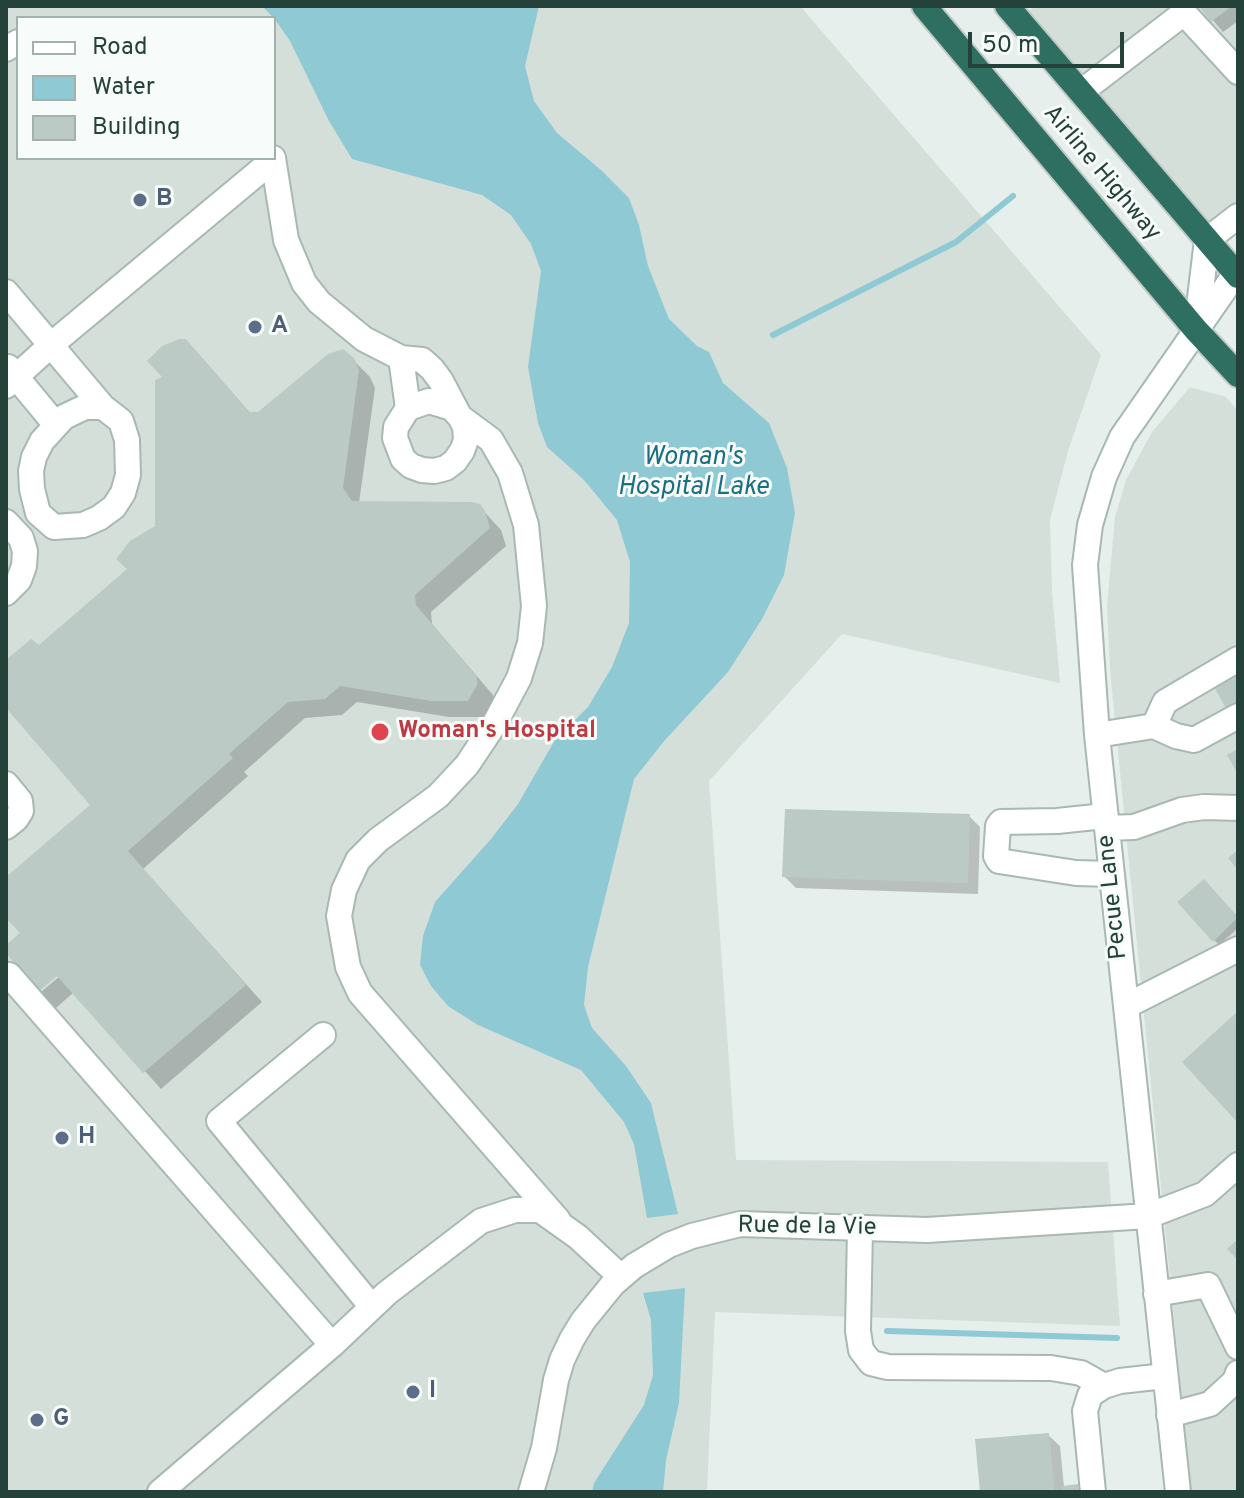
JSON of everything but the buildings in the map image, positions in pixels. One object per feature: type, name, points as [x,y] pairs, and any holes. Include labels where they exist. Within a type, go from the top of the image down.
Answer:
[{"type":"highway","name":"Airline Highway","points":[[924,6],[1196,330],[1238,375]]},
{"type":"highway","name":"Airline Highway","points":[[1007,6],[1237,273]]},
{"type":"street","points":[[1081,92],[1184,13],[1238,72]]},
{"type":"street","points":[[56,425],[9,376],[52,344],[272,160]]},
{"type":"street","points":[[273,160],[286,240],[304,283],[337,319],[364,339],[401,358],[422,360],[432,369],[460,417],[465,427],[466,440],[455,461],[446,468],[434,471],[411,466],[397,449],[396,427],[408,408],[429,401],[441,402],[452,408],[460,417],[491,440],[510,473],[526,525],[534,606],[530,643],[519,678],[467,765],[438,796],[378,840],[358,860],[344,890],[339,916],[348,967],[360,993],[558,1220],[621,1277]]},
{"type":"street","points":[[1196,330],[1207,240],[1238,216]]},
{"type":"street","name":"Pecue Lane","points":[[1178,1492],[1097,735],[1085,565],[1090,525],[1104,477],[1122,437],[1237,273]]},
{"type":"street","points":[[6,292],[103,407],[121,421],[127,440],[128,475],[123,493],[114,507],[99,518],[68,528],[54,527],[38,513],[32,489],[34,457],[42,441],[71,412],[85,407],[103,407]]},
{"type":"street","points":[[401,358],[408,408]]},
{"type":"street","points":[[6,522],[21,538],[25,551],[19,580],[6,593]]},
{"type":"street","points":[[1154,726],[1165,702],[1238,659]]},
{"type":"street","points":[[1097,735],[1154,726],[1194,740],[1238,716]]},
{"type":"street","points":[[6,784],[20,801],[21,811],[6,827]]},
{"type":"street","points":[[1112,874],[1076,873],[999,861],[996,856],[998,826],[1001,822],[1057,821],[1106,822],[1134,827],[1182,810],[1238,808]]},
{"type":"street","points":[[1126,1006],[1238,949]]},
{"type":"street","points":[[6,978],[9,975],[332,1345]]},
{"type":"street","points":[[323,1035],[219,1121],[372,1307]]},
{"type":"street","name":"Rue de la Vie","points":[[531,1492],[544,1448],[562,1360],[583,1321],[621,1277],[669,1245],[740,1224],[860,1229],[984,1228],[1148,1216],[1205,1194],[1238,1165]]},
{"type":"street","points":[[160,1492],[372,1307],[481,1221],[515,1210],[540,1210],[558,1220]]},
{"type":"street","points":[[860,1229],[858,1331],[861,1350],[871,1363],[888,1367],[1051,1368],[1081,1373],[1104,1386]]},
{"type":"street","points":[[1156,1294],[1208,1285],[1238,1347]]},
{"type":"street","points":[[1169,1415],[1210,1404],[1235,1381],[1238,1373]]},
{"type":"street","points":[[1093,1492],[1085,1411],[1090,1395],[1120,1381],[1165,1376]]},
{"type":"shaded area","name":"Woman's Hospital","points":[[6,6],[800,6],[1101,355],[1068,451],[1050,520],[1052,592],[1060,683],[842,634],[709,781],[736,1160],[1108,1162],[1120,1326],[715,1312],[707,1492],[6,1492]]},
{"type":"shaded area","points":[[1035,6],[1238,6],[1238,216],[1207,240],[1018,19]]},
{"type":"shaded area","points":[[1190,387],[1226,397],[1238,411],[1238,1492],[1191,1492],[1110,670],[1107,606],[1115,517],[1126,480],[1152,432]]},
{"type":"water","name":"Woman's Hospital Lake","points":[[262,6],[539,6],[525,66],[534,101],[557,133],[629,198],[648,266],[669,319],[697,346],[709,352],[723,383],[769,423],[787,468],[795,513],[784,575],[762,619],[728,672],[665,740],[634,779],[588,967],[584,1005],[592,1028],[626,1066],[651,1103],[678,1214],[647,1218],[634,1144],[624,1122],[581,1070],[478,1025],[448,1006],[431,986],[420,965],[423,936],[435,902],[518,804],[555,740],[588,707],[612,667],[629,623],[630,562],[617,520],[584,480],[547,447],[538,423],[528,367],[541,271],[531,244],[511,215],[482,195],[352,159],[329,121],[290,41],[276,16]]},
{"type":"water","points":[[685,1288],[679,1403],[666,1460],[663,1492],[592,1492],[594,1483],[644,1405],[653,1375],[651,1320],[643,1293]]},
{"type":"waterway","points":[[773,335],[956,242],[1013,196]]},
{"type":"waterway","points":[[887,1331],[1117,1338]]},
{"type":"place","name":"B","points":[[140,200]]},
{"type":"place","name":"A","points":[[255,327]]},
{"type":"place","name":"Woman's Hospital","points":[[380,732]]},
{"type":"place","name":"H","points":[[62,1138]]},
{"type":"place","name":"I","points":[[413,1392]]},
{"type":"place","name":"G","points":[[37,1420]]}]
